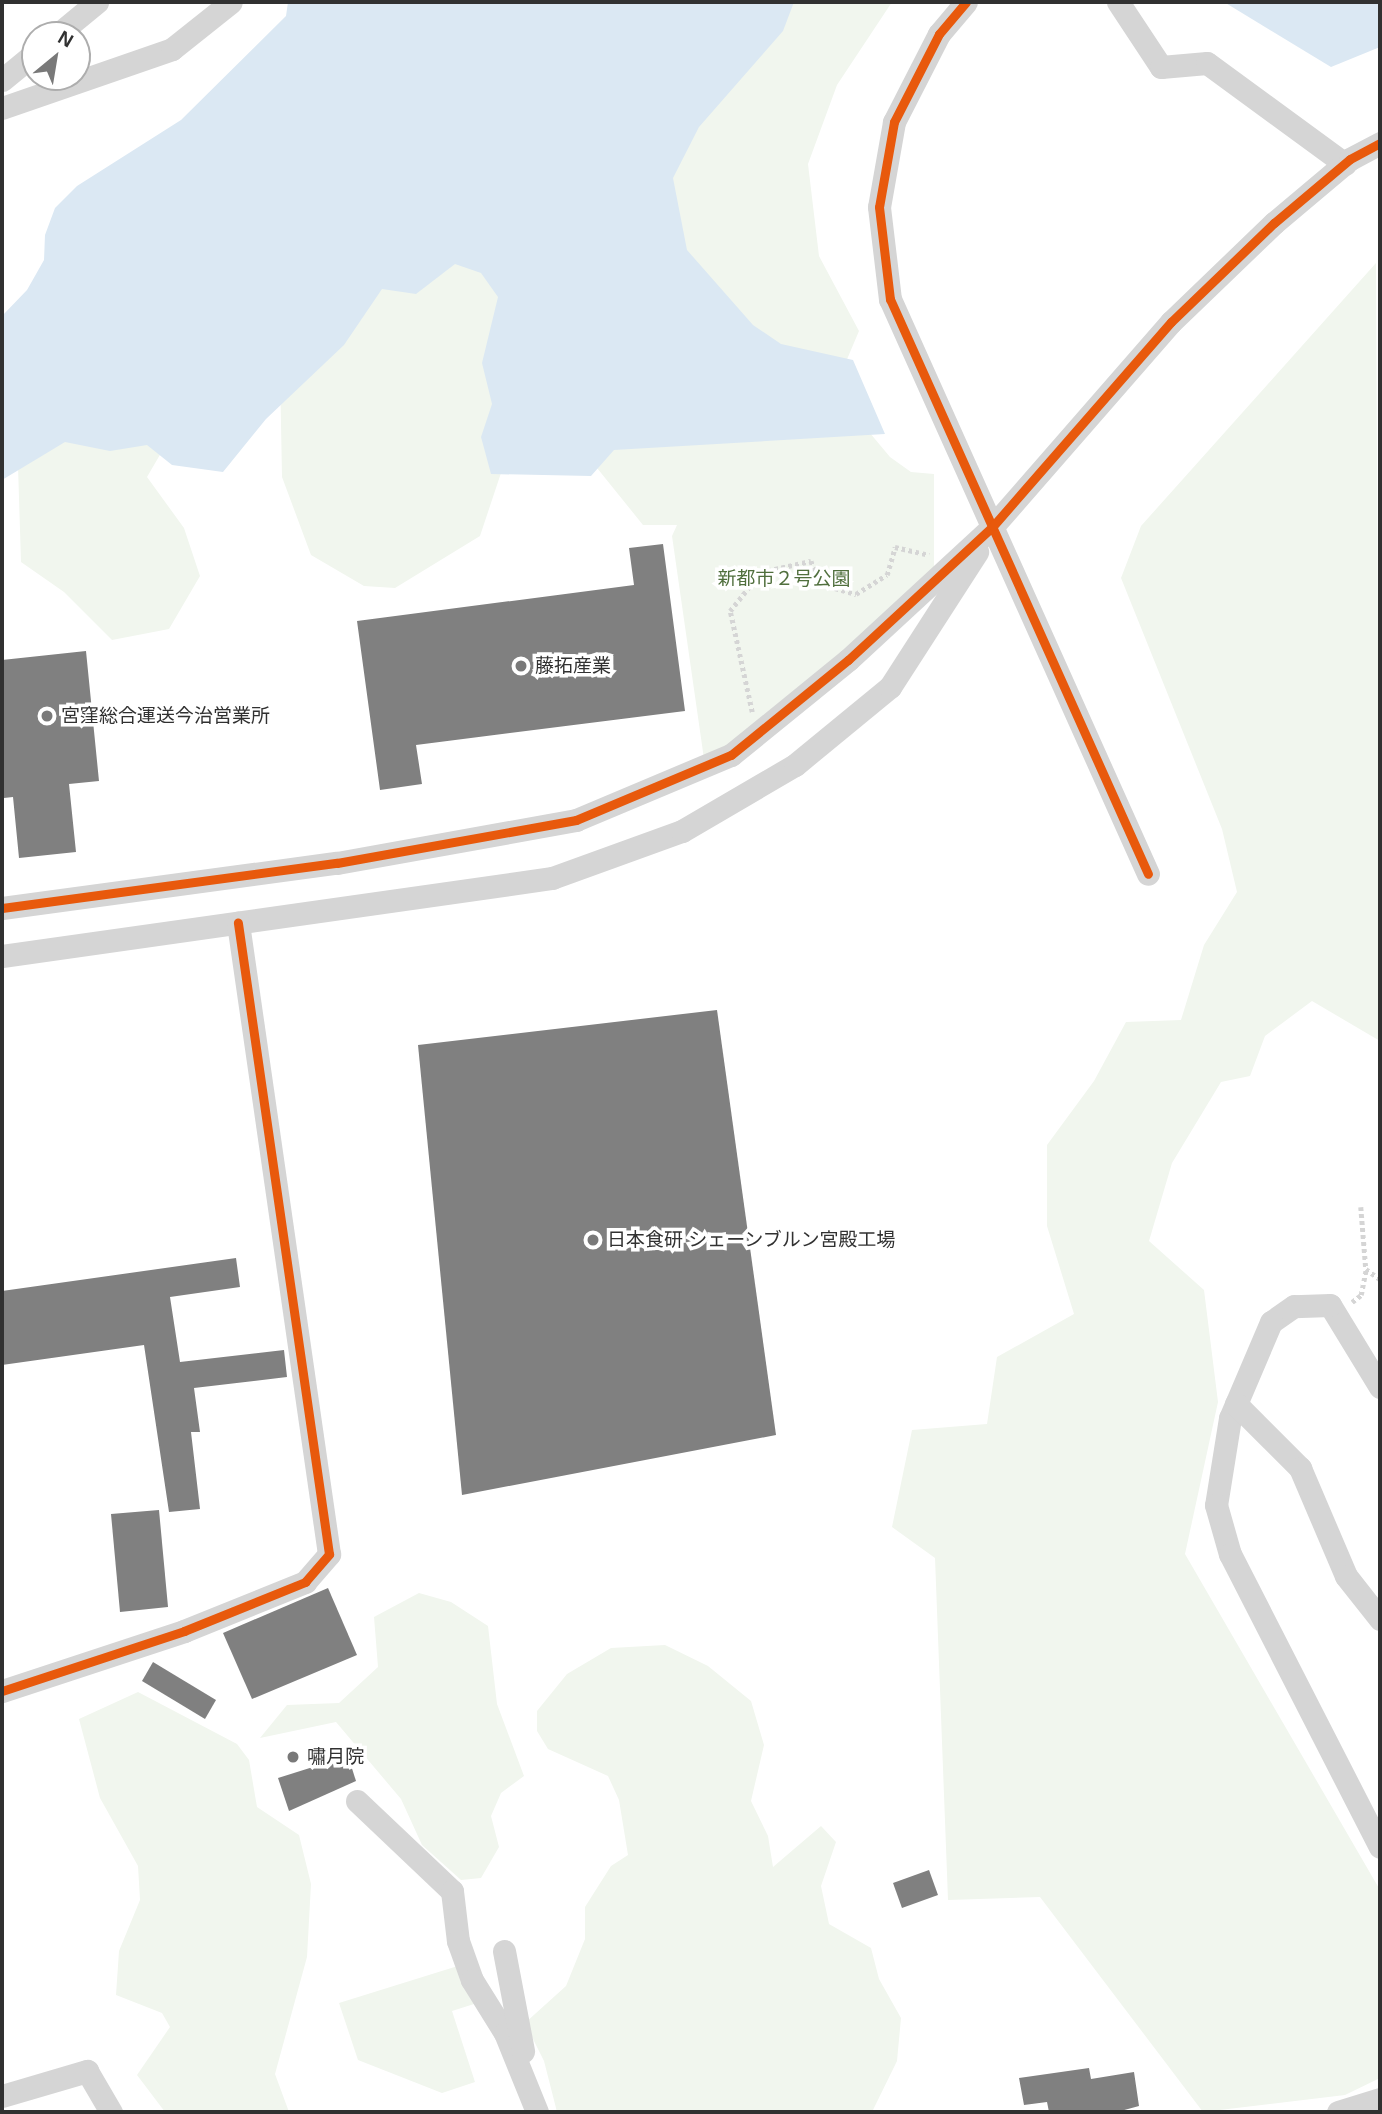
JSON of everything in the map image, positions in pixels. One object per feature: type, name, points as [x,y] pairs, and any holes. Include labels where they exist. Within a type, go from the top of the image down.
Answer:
[{"type":"street","points":[[74,21],[97,2]]},
{"type":"street","points":[[2,108],[172,49],[230,2]]},
{"type":"street","points":[[966,2],[939,34],[894,122],[879,207],[890,299],[1147,874]]},
{"type":"street","points":[[1118,2],[1161,67],[1208,63],[1345,163]]},
{"type":"street","points":[[2,80],[21,64]]},
{"type":"street","points":[[2,908],[337,863],[576,820],[731,755],[956,561],[993,526],[1171,322],[1345,163],[1380,143]]},
{"type":"street","points":[[2,956],[552,878],[682,831],[795,765],[890,687],[993,526]]},
{"type":"street","points":[[2,1691],[184,1631],[306,1582],[329,1554],[238,923]]},
{"type":"street","points":[[1380,1387],[1330,1305],[1294,1306],[1271,1322],[1236,1404],[1216,1505],[1230,1554],[1380,1847]]},
{"type":"street","points":[[1236,1404],[1300,1468],[1346,1576],[1380,1619]]},
{"type":"street","points":[[356,1801],[452,1891],[457,1941],[472,1980],[523,2077],[537,2112]]},
{"type":"street","points":[[504,1951],[528,2069],[523,2077]]},
{"type":"street","points":[[2,2096],[87,2071],[111,2112]]},
{"type":"street","points":[[1338,2112],[1380,2099]]},
{"type":"path","points":[[758,733],[735,653],[730,611],[761,572],[811,561],[818,576],[835,588],[856,594],[887,575],[895,547],[956,561]]},
{"type":"path","points":[[1336,1314],[1360,1295],[1366,1269],[1361,1207]]},
{"type":"path","points":[[1366,1269],[1380,1279]]},
{"type":"green space","name":"新都市２号公園","points":[[763,2],[892,2],[837,85],[808,164],[819,256],[859,331],[834,390],[890,457],[911,472],[934,474],[934,583],[752,738],[704,759],[672,536],[677,525],[643,525],[568,432],[514,434],[480,536],[395,588],[364,586],[311,555],[282,477],[280,371],[175,429],[147,477],[184,528],[200,576],[169,629],[112,640],[64,592],[21,562],[17,434],[631,163]]},
{"type":"green space","points":[[1376,263],[1380,1041],[1312,1001],[1265,1036],[1250,1076],[1221,1082],[1172,1163],[1149,1241],[1204,1290],[1218,1402],[1185,1554],[1380,1890],[1380,2078],[1345,2095],[1203,2112],[1040,1897],[948,1900],[935,1558],[892,1527],[912,1430],[987,1424],[997,1357],[1074,1314],[1047,1226],[1047,1145],[1094,1081],[1126,1022],[1181,1020],[1204,945],[1237,892],[1222,829],[1121,578],[1141,526]]},
{"type":"green space","points":[[419,1593],[451,1602],[488,1626],[497,1704],[524,1776],[501,1793],[491,1816],[499,1847],[481,1878],[461,1880],[422,1845],[401,1799],[336,1722],[260,1738],[287,1705],[339,1703],[378,1667],[374,1617]]},
{"type":"green space","points":[[665,1645],[708,1666],[751,1701],[764,1745],[751,1801],[768,1836],[773,1867],[821,1826],[836,1842],[821,1886],[829,1924],[871,1948],[879,1979],[901,2018],[897,2061],[872,2112],[557,2112],[544,2061],[525,2023],[566,1986],[585,1939],[585,1907],[611,1866],[628,1855],[619,1800],[608,1776],[548,1749],[537,1731],[537,1711],[567,1674],[611,1648]]},
{"type":"green space","points":[[138,1692],[237,1744],[249,1760],[257,1807],[299,1835],[311,1884],[307,1957],[275,2074],[289,2112],[165,2112],[137,2075],[170,2027],[162,2013],[116,1995],[119,1951],[140,1900],[138,1866],[100,1798],[79,1719]]},
{"type":"green space","points":[[461,1965],[474,2004],[452,2011],[475,2082],[442,2093],[358,2060],[339,2003]]},
{"type":"shaded area","points":[[288,2],[794,2],[783,31],[699,127],[673,178],[687,250],[753,325],[781,344],[853,360],[885,434],[614,450],[591,476],[491,474],[481,437],[492,404],[482,363],[498,297],[481,273],[455,264],[416,294],[382,289],[344,345],[266,419],[223,472],[172,465],[147,445],[110,451],[65,442],[2,480],[2,316],[27,290],[44,260],[45,235],[55,208],[77,186],[181,120],[286,16]]},
{"type":"shaded area","points":[[1224,2],[1380,2],[1380,47],[1331,67]]},
{"type":"building","name":"藤拓産業","points":[[663,544],[685,711],[416,745],[422,784],[380,790],[357,621],[634,585],[629,548]]},
{"type":"building","name":"宮窪総合運送今治営業所","points":[[86,651],[99,781],[69,784],[76,852],[19,858],[13,797],[4,798],[2,660]]},
{"type":"building","name":"日本食研 シェーンブルン宮殿工場","points":[[717,1010],[776,1435],[462,1495],[418,1045]]},
{"type":"building","points":[[236,1258],[240,1287],[170,1297],[180,1362],[284,1350],[287,1377],[194,1388],[200,1432],[191,1432],[200,1509],[169,1512],[144,1345],[2,1365],[2,1291]]},
{"type":"building","points":[[159,1510],[168,1607],[120,1612],[111,1514]]},
{"type":"building","points":[[328,1588],[357,1655],[252,1699],[223,1633]]},
{"type":"building","points":[[153,1662],[216,1700],[205,1719],[142,1681]]},
{"type":"building","points":[[348,1756],[356,1781],[289,1811],[278,1778]]},
{"type":"building","points":[[929,1870],[938,1895],[902,1908],[893,1883]]},
{"type":"building","points":[[1089,2068],[1091,2079],[1134,2072],[1139,2106],[1117,2112],[1049,2112],[1047,2102],[1024,2105],[1019,2078]]},
{"type":"cycle path","points":[[966,2],[939,34],[894,122],[879,207],[890,299],[1148,874]]},
{"type":"cycle path","points":[[2,908],[337,863],[576,820],[731,755],[848,660],[993,526],[1171,322],[1274,223],[1350,159],[1380,143]]},
{"type":"cycle path","points":[[2,1691],[184,1631],[305,1582],[329,1554],[238,923]]},
{"type":"place","name":"藤拓産業","points":[[521,666]]},
{"type":"place","name":"宮窪総合運送今治営業所","points":[[47,716]]},
{"type":"place","name":"日本食研 シェーンブルン宮殿工場","points":[[593,1240]]},
{"type":"place","name":"嘯月院","points":[[293,1757]]}]
